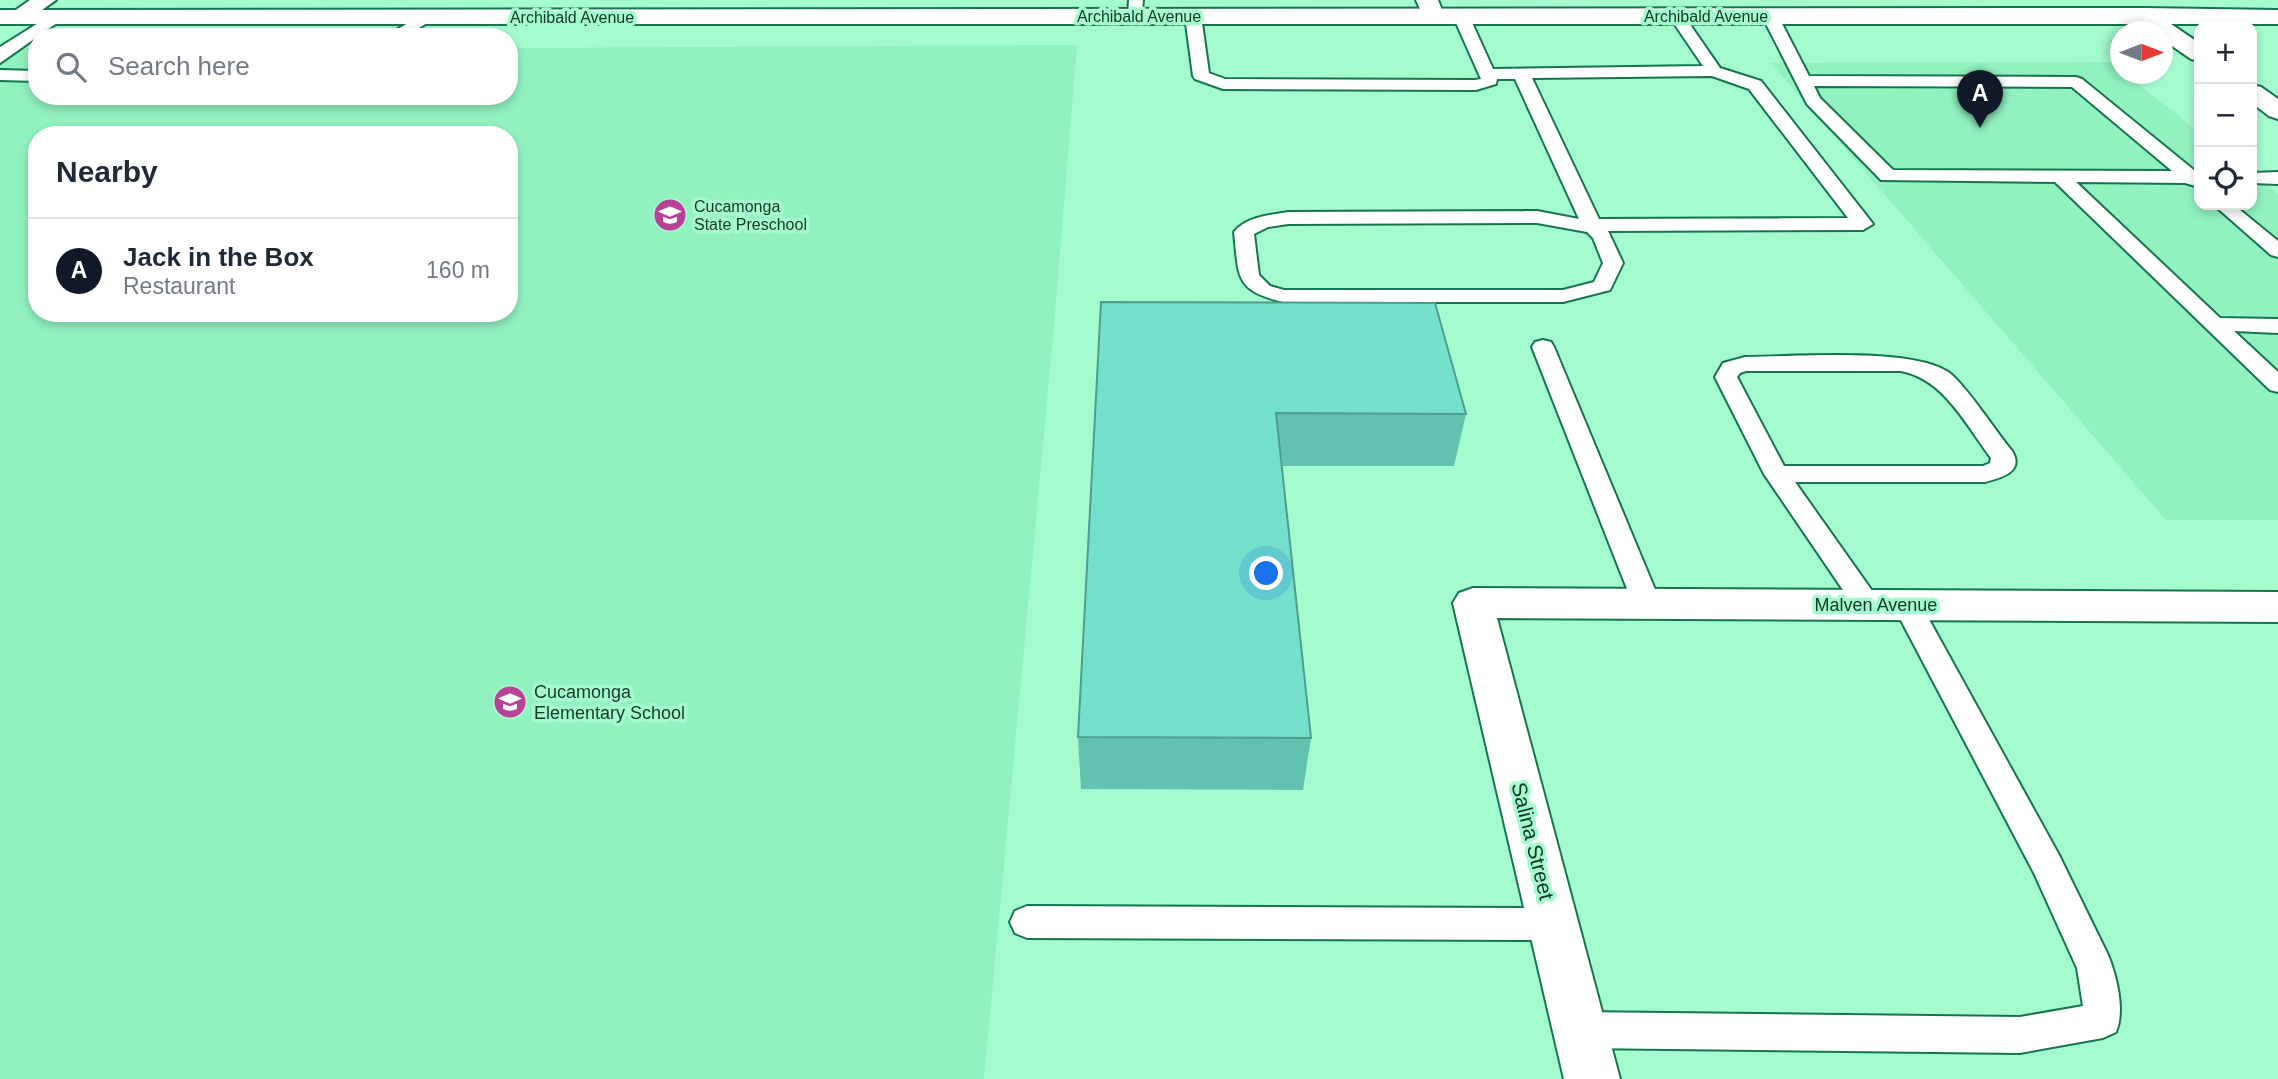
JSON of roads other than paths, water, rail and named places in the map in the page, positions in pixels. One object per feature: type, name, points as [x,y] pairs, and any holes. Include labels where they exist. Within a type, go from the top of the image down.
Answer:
[{"type":"main road","points":[[2123,0],[2194,50]]},
{"type":"main road","name":"Archibald Avenue","points":[[6,19],[50,9],[424,11],[1136,8],[1193,16],[1430,8],[1461,16],[2278,17]]},
{"type":"main road","points":[[2257,96],[2278,111]]},
{"type":"main road","name":"Malven Avenue","points":[[1474,603],[2278,607]]},
{"type":"main road","name":"Salina Street","points":[[1474,603],[1592,1079]]},
{"type":"lane","points":[[30,28],[50,9]]},
{"type":"lane","points":[[404,28],[424,11]]},
{"type":"lane","points":[[1193,16],[1201,76],[1223,84],[1476,85],[1490,81],[1461,16]]},
{"type":"lane","points":[[1677,16],[1714,71]]},
{"type":"lane","points":[[1770,16],[1812,100],[1888,176],[2194,180]]},
{"type":"lane","points":[[0,58],[28,30]]},
{"type":"lane","points":[[1487,74],[1521,73],[1714,71],[1755,85],[1863,224],[1593,227],[1537,217],[1288,218],[1263,222],[1244,232],[1249,277],[1263,290],[1283,296],[1563,296],[1603,286],[1613,263],[1602,236],[1593,227],[1521,73]]},
{"type":"lane","points":[[0,75],[28,76]]},
{"type":"lane","points":[[1804,81],[2076,82],[2194,178]]},
{"type":"lane","points":[[2060,177],[2278,384]]},
{"type":"lane","points":[[2257,178],[2278,178]]},
{"type":"lane","points":[[2229,210],[2278,251]]},
{"type":"lane","points":[[2214,324],[2278,326]]},
{"type":"lane","points":[[1543,347],[1647,604]]},
{"type":"lane","points":[[1776,474],[1985,474],[2002,468],[2003,457],[1943,379],[1923,368],[1901,364],[1745,364],[1731,368],[1726,377],[1776,474],[1868,605]]},
{"type":"lane","points":[[1580,1030],[2020,1035],[2103,1020],[2095,967],[2047,865],[1907,605]]},
{"type":"lane","points":[[1027,922],[1554,924]]},
{"type":"place","name":"Jack in the Box","points":[[1980,128]]},
{"type":"place","name":"Cucamonga State Preschool","points":[[670,215]]},
{"type":"place","name":"Cucamonga Elementary School","points":[[510,702]]}]
